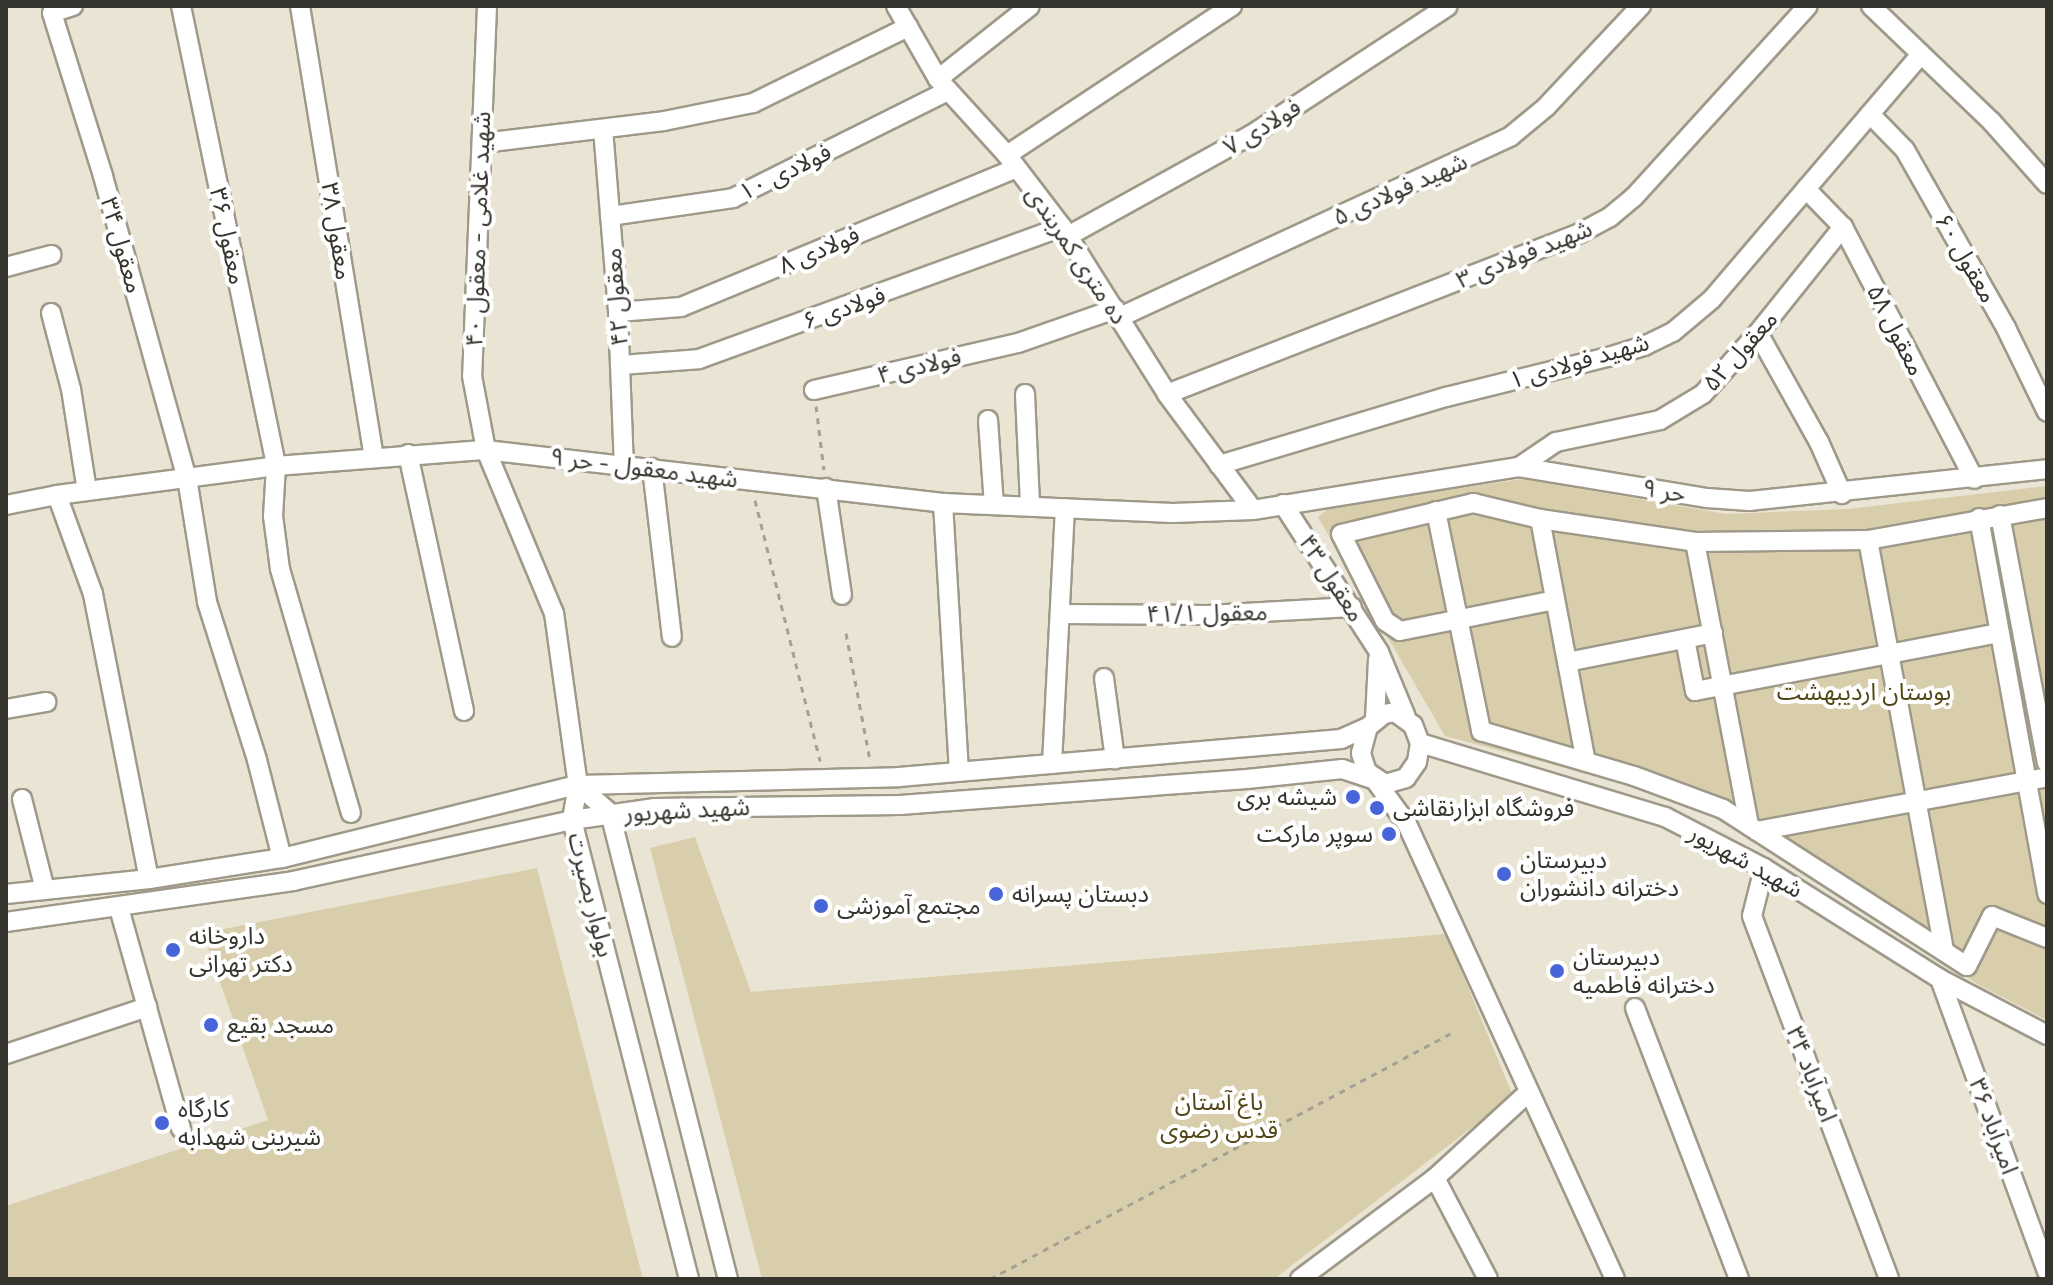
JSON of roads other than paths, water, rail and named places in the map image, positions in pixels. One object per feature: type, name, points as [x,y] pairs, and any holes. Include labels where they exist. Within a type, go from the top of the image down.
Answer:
[{"type":"street","name":"معقول ۳۴","points":[[73,6],[52,13],[103,176],[187,478],[207,602],[257,760],[282,858]]},
{"type":"street","name":"معقول ۳۶","points":[[181,6],[276,466],[273,516],[280,569],[351,813]]},
{"type":"street","name":"معقول ۳۸","points":[[300,6],[374,456]]},
{"type":"street","name":"شهید غلامی - معقول ۴۰","points":[[487,6],[472,376],[486,450],[554,613],[578,785]]},
{"type":"street","name":"ده متری کمربندی","points":[[896,6],[943,85],[1011,162],[1065,231],[1167,394],[1253,510]]},
{"type":"street","name":"فولادی ۱۰","points":[[610,216],[733,198],[943,85],[1030,6]]},
{"type":"street","name":"فولادی ۸","points":[[618,312],[681,307],[1011,162],[1232,6]]},
{"type":"street","name":"فولادی ۷","points":[[1065,231],[1251,135],[1448,6]]},
{"type":"street","name":"شهید فولادی ۵","points":[[1118,313],[1511,136],[1546,107],[1641,6]]},
{"type":"street","name":"شهید فولادی ۳","points":[[1167,394],[1580,233],[1610,217],[1634,197],[1808,6]]},
{"type":"street","points":[[1871,6],[1991,121],[2047,184]]},
{"type":"street","points":[[483,143],[603,129],[753,103],[908,27]]},
{"type":"street","name":"شهید فولادی ۱","points":[[1219,465],[1446,397],[1644,346],[1673,332],[1712,299],[1921,54]]},
{"type":"street","name":"معقول ۶۰","points":[[1870,114],[1905,150],[2006,328],[2047,412]]},
{"type":"street","name":"معقول ۴۲","points":[[603,129],[618,312],[624,465]]},
{"type":"street","name":"معقول ۵۸","points":[[1806,189],[1843,227],[1974,479]]},
{"type":"street","name":"معقول ۵۲","points":[[1519,467],[1556,442],[1660,420],[1703,394],[1758,333],[1843,227]]},
{"type":"street","name":"فولادی ۶","points":[[620,365],[699,359],[1065,231]]},
{"type":"street","points":[[6,247],[10,266],[51,255]]},
{"type":"street","points":[[51,313],[71,389],[87,491]]},
{"type":"street","name":"فولادی ۴","points":[[814,390],[1018,343],[1118,313]]},
{"type":"street","points":[[1758,333],[1819,442],[1842,494]]},
{"type":"street","points":[[1025,394],[1030,506]]},
{"type":"street","points":[[988,420],[994,505]]},
{"type":"street","name":"شهید معقول - حر ۹","points":[[6,505],[57,495],[276,466],[374,456],[486,450],[943,503],[1173,513],[1253,510],[1283,504]]},
{"type":"street","points":[[408,454],[464,711]]},
{"type":"street","name":"حر ۹","points":[[1283,504],[1519,467],[1749,501],[1842,494],[2047,469]]},
{"type":"street","points":[[652,468],[672,637]]},
{"type":"street","points":[[826,488],[842,595]]},
{"type":"street","points":[[57,495],[93,594],[149,879]]},
{"type":"street","points":[[943,503],[959,772]]},
{"type":"street","points":[[1555,600],[1400,631],[1385,621],[1341,534],[1473,503],[1540,519],[1695,542],[1868,540],[2047,508]]},
{"type":"street","name":"معقول ۴۳","points":[[1283,504],[1379,652],[1406,717]]},
{"type":"street","points":[[1052,764],[1065,508]]},
{"type":"street","points":[[1436,511],[1481,731],[1586,762],[1723,809],[1967,966],[1992,916],[2047,938]]},
{"type":"street","points":[[2000,515],[2047,763]]},
{"type":"street","points":[[1979,518],[2047,894]]},
{"type":"street","points":[[1540,519],[1586,762]]},
{"type":"street","points":[[1868,540],[1944,951]]},
{"type":"street","points":[[1695,542],[1753,829]]},
{"type":"street","name":"معقول ۴۱/۱","points":[[1062,614],[1208,615],[1352,607]]},
{"type":"street","points":[[1567,662],[1713,633]]},
{"type":"street","points":[[1685,639],[1695,691],[2000,633]]},
{"type":"street","points":[[1379,652],[1372,723],[1361,753],[1367,772],[1407,824],[1615,1279]]},
{"type":"street","points":[[1104,678],[1115,759]]},
{"type":"street","points":[[6,709],[46,702]]},
{"type":"street","points":[[1372,723],[1395,712],[1413,725],[1420,743],[1417,762],[1406,778],[1407,824]]},
{"type":"street","name":"شهید شهریور","points":[[6,894],[149,879],[282,858],[578,785],[959,772],[1341,739],[1372,723]]},
{"type":"street","name":"شهید شهریور","points":[[1420,743],[1665,817],[1764,868],[1940,979],[2047,1035]]},
{"type":"street","name":"شهید شهریور","points":[[6,922],[293,881],[572,820],[655,808],[900,805],[1342,769],[1375,780]]},
{"type":"street","points":[[1753,829],[2047,777]]},
{"type":"street","points":[[1375,780],[1385,784],[1406,778]]},
{"type":"street","name":"بولوار بصیرت","points":[[578,785],[610,813],[728,1279]]},
{"type":"street","name":"بولوار بصیرت","points":[[578,785],[572,820],[689,1279]]},
{"type":"street","points":[[22,799],[45,890]]},
{"type":"street","name":"امیرآباد ۳۴","points":[[1764,868],[1752,916],[1889,1279]]},
{"type":"street","points":[[119,908],[181,1128]]},
{"type":"street","name":"امیرآباد ۳۶","points":[[1940,979],[2047,1272]]},
{"type":"street","points":[[6,1054],[147,1007]]},
{"type":"street","points":[[1635,1008],[1739,1279]]},
{"type":"street","points":[[1300,1279],[1435,1178],[1529,1092]]},
{"type":"street","points":[[1435,1178],[1488,1279]]},
{"type":"place","name":"شیشه بری","points":[[1353,797]]},
{"type":"place","name":"فروشگاه ابزارنقاشی","points":[[1377,808]]},
{"type":"place","name":"سوپر مارکت","points":[[1389,834]]},
{"type":"place","name":"دبیرستان دخترانه دانشوران","points":[[1504,874]]},
{"type":"place","name":"دبستان پسرانه","points":[[996,894]]},
{"type":"place","name":"مجتمع آموزشی","points":[[821,906]]},
{"type":"place","name":"داروخانه دکتر تهرانی","points":[[173,950]]},
{"type":"place","name":"دبیرستان دخترانه فاطمیه","points":[[1557,971]]},
{"type":"place","name":"مسجد بقیع","points":[[211,1025]]},
{"type":"place","name":"کارگاه شیرینی شهدابه","points":[[162,1123]]},
{"type":"park label","name":"بوستان اردیبهشت","points":[[1864,692]]},
{"type":"park label","name":"باغ آستان قدس رضوی","points":[[1219,1116]]}]
